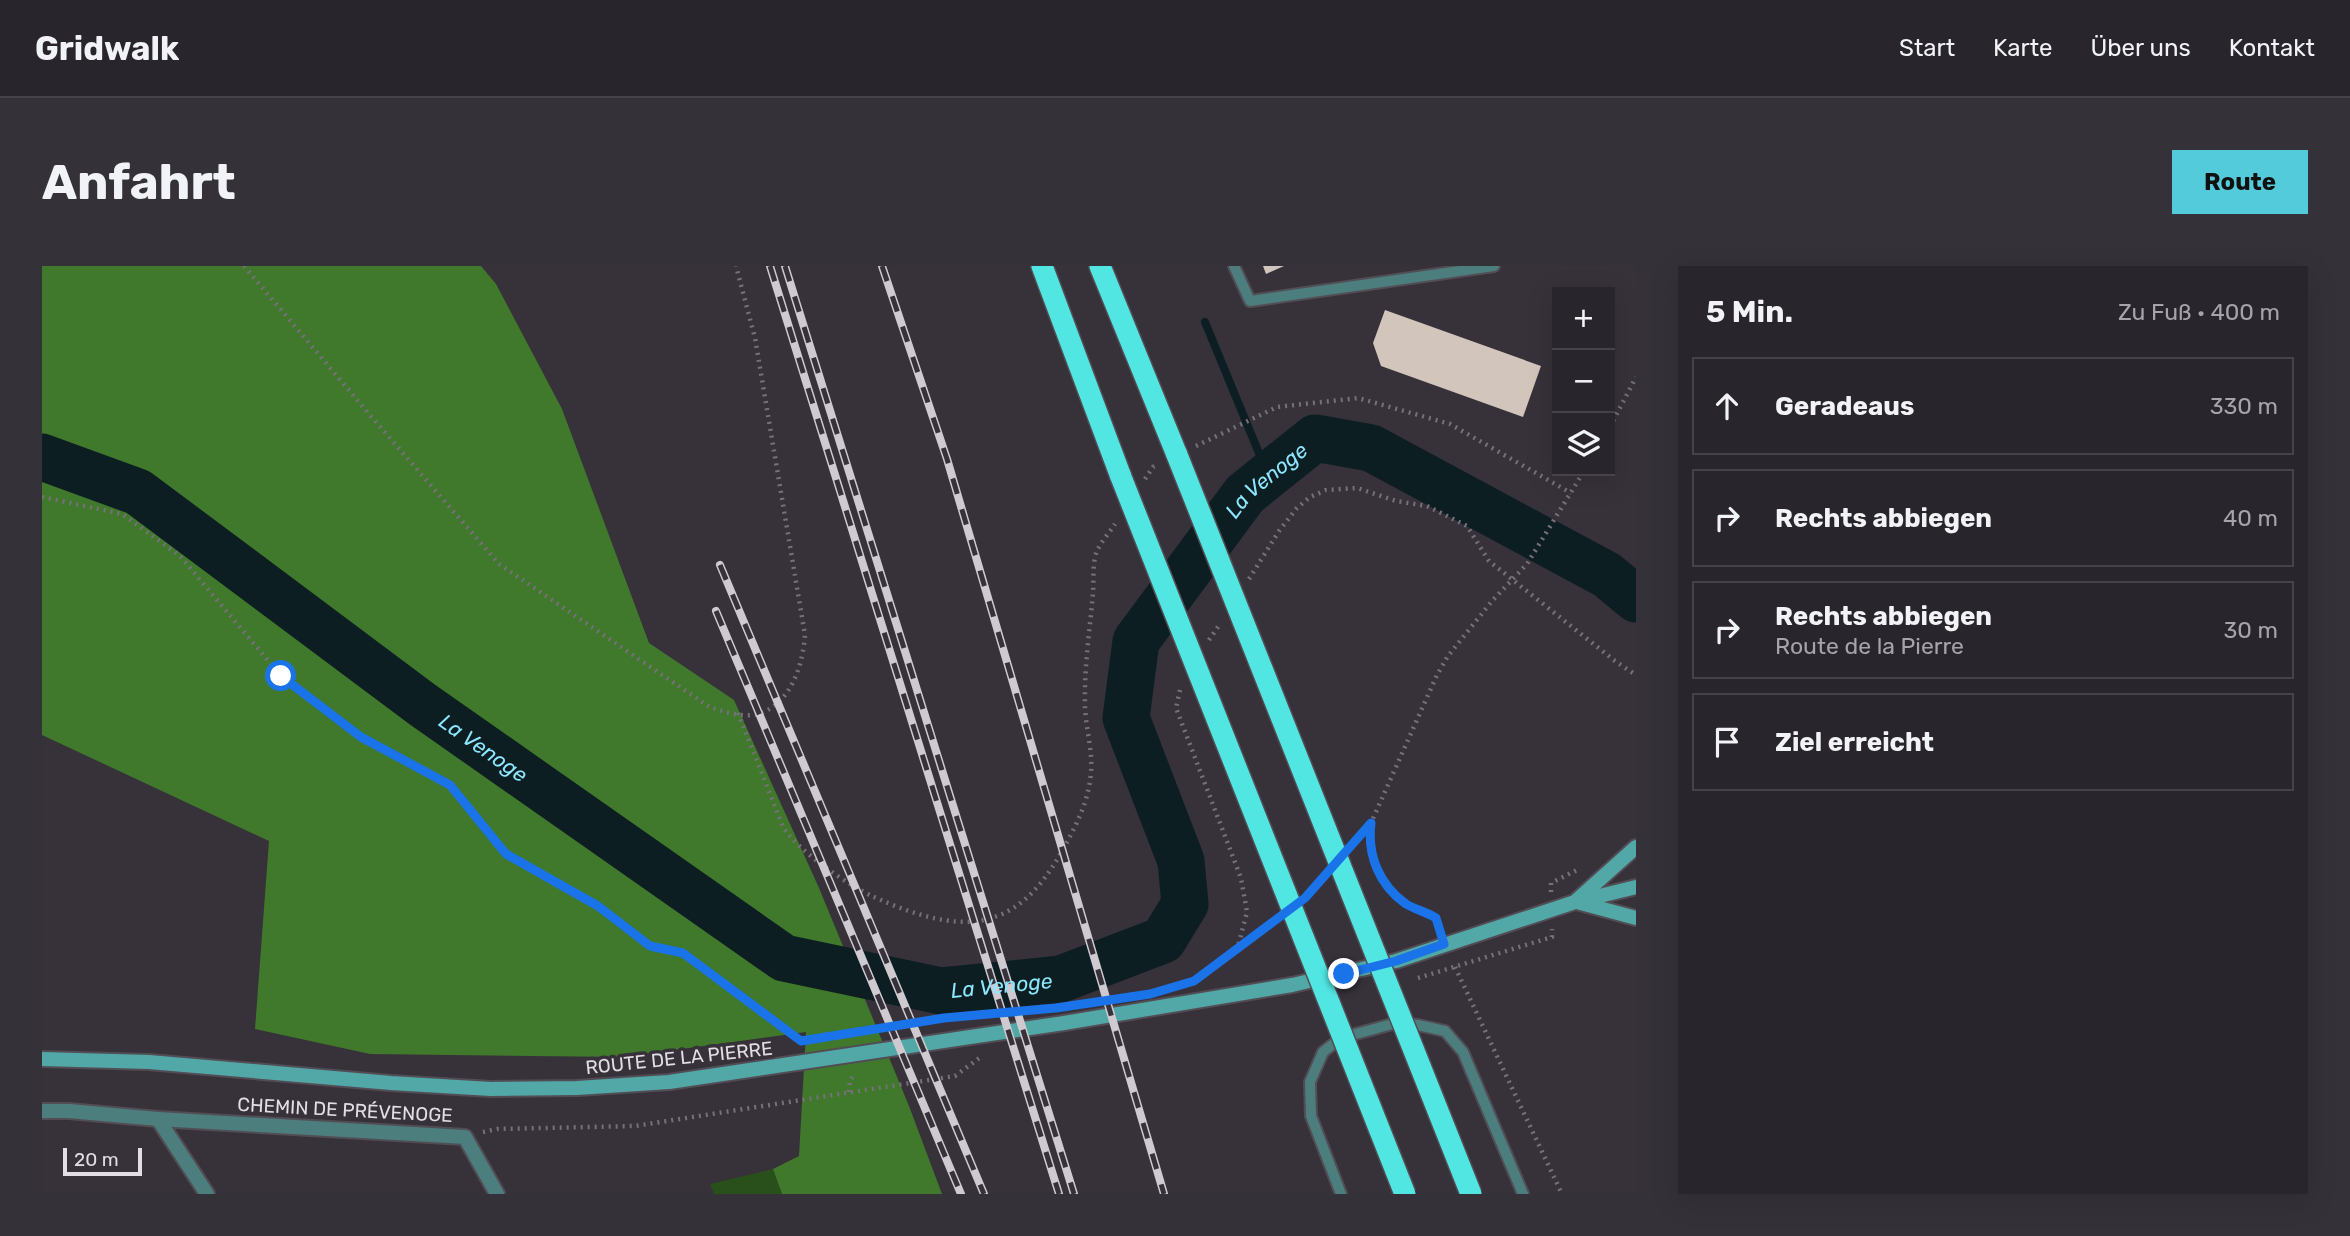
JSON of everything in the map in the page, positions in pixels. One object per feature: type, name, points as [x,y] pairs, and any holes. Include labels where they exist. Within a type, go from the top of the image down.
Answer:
[{"type":"highway","points":[[1042,266],[1121,477],[1405,1194]]},
{"type":"highway","points":[[1100,266],[1471,1194]]},
{"type":"main road","points":[[1575,902],[1636,847]]},
{"type":"main road","name":"ROUTE DE LA PIERRE","points":[[42,1059],[149,1062],[479,1088],[623,1086],[758,1069],[1242,995],[1396,961],[1575,902],[1636,887]]},
{"type":"main road","points":[[1575,902],[1636,918]]},
{"type":"street","name":"CHEMIN DE PRÉVENOGE","points":[[42,1111],[465,1137],[497,1194]]},
{"type":"street","points":[[158,1119],[207,1194]]},
{"type":"lane","points":[[1234,266],[1250,301],[1494,266]]},
{"type":"lane","points":[[1342,1194],[1311,1116],[1310,1082],[1323,1052],[1341,1038],[1396,1023],[1444,1031],[1463,1052],[1523,1194]]},
{"type":"path","points":[[244,266],[499,564],[708,706],[725,713],[753,715],[763,712],[782,696],[794,681],[800,667],[805,635],[755,338],[736,266]]},
{"type":"path","points":[[1615,417],[1636,377]]},
{"type":"path","points":[[1244,423],[1277,407],[1358,398],[1450,424],[1571,493]]},
{"type":"path","points":[[1354,841],[1371,823],[1448,656],[1527,564],[1581,476]]},
{"type":"path","points":[[1247,583],[1279,531],[1310,496],[1325,490],[1357,488],[1396,501],[1427,506],[1467,526],[1489,561],[1615,662],[1636,675]]},
{"type":"path","points":[[42,497],[122,514],[180,556],[281,676],[361,737],[450,785],[506,854],[598,906],[650,946],[683,953],[801,1041],[813,1039]]},
{"type":"path","points":[[738,713],[783,827],[791,839],[806,852],[868,895],[909,911],[977,923],[999,917],[1018,907],[1051,871],[1084,807],[1091,770],[1084,703],[1096,553]]},
{"type":"path","points":[[1203,649],[1225,616]]},
{"type":"path","points":[[1182,683],[1176,708],[1241,878],[1247,912],[1237,950]]},
{"type":"path","points":[[1371,823],[1370,845],[1377,871],[1406,904],[1436,918],[1444,944],[1562,1194]]},
{"type":"path","points":[[1305,898],[1329,869]]},
{"type":"path","points":[[1194,981],[1276,920]]},
{"type":"path","points":[[917,1022],[956,1017]]},
{"type":"path","points":[[465,1137],[497,1129],[635,1126],[955,1076],[992,1049]]},
{"type":"green space","points":[[42,266],[481,266],[496,284],[562,409],[649,643],[734,700],[819,888],[909,1106],[942,1194],[782,1194],[773,1169],[799,1156],[806,1032],[623,1057],[370,1054],[255,1029],[269,841],[42,735]]},
{"type":"green space","points":[[773,1169],[782,1194],[714,1194],[710,1184]]},
{"type":"building","points":[[1263,266],[1284,266],[1266,274]]},
{"type":"building","points":[[1385,310],[1541,366],[1523,417],[1381,366],[1373,343]]},
{"type":"waterway","points":[[1205,322],[1268,475]]},
{"type":"waterway","name":"La Venoge","points":[[42,457],[138,492],[423,705],[784,958],[941,991],[1061,979],[1163,940],[1185,904],[1181,861],[1126,718],[1136,641],[1245,494],[1315,438],[1371,448],[1607,575],[1636,599]]},
{"type":"railway","points":[[770,266],[1059,1194]]},
{"type":"railway","points":[[785,266],[1074,1194]]},
{"type":"railway","points":[[882,266],[947,459],[1164,1194]]},
{"type":"railway","points":[[720,565],[984,1194]]},
{"type":"railway","points":[[716,611],[961,1194]]},
{"type":"route","points":[[281,676],[361,737],[450,785],[506,854],[598,906],[650,946],[683,953],[801,1041],[944,1018],[1056,1008],[1150,994],[1194,981],[1305,898],[1371,823],[1370,845],[1377,871],[1406,904],[1436,918],[1444,944],[1396,961],[1344,974]]}]
